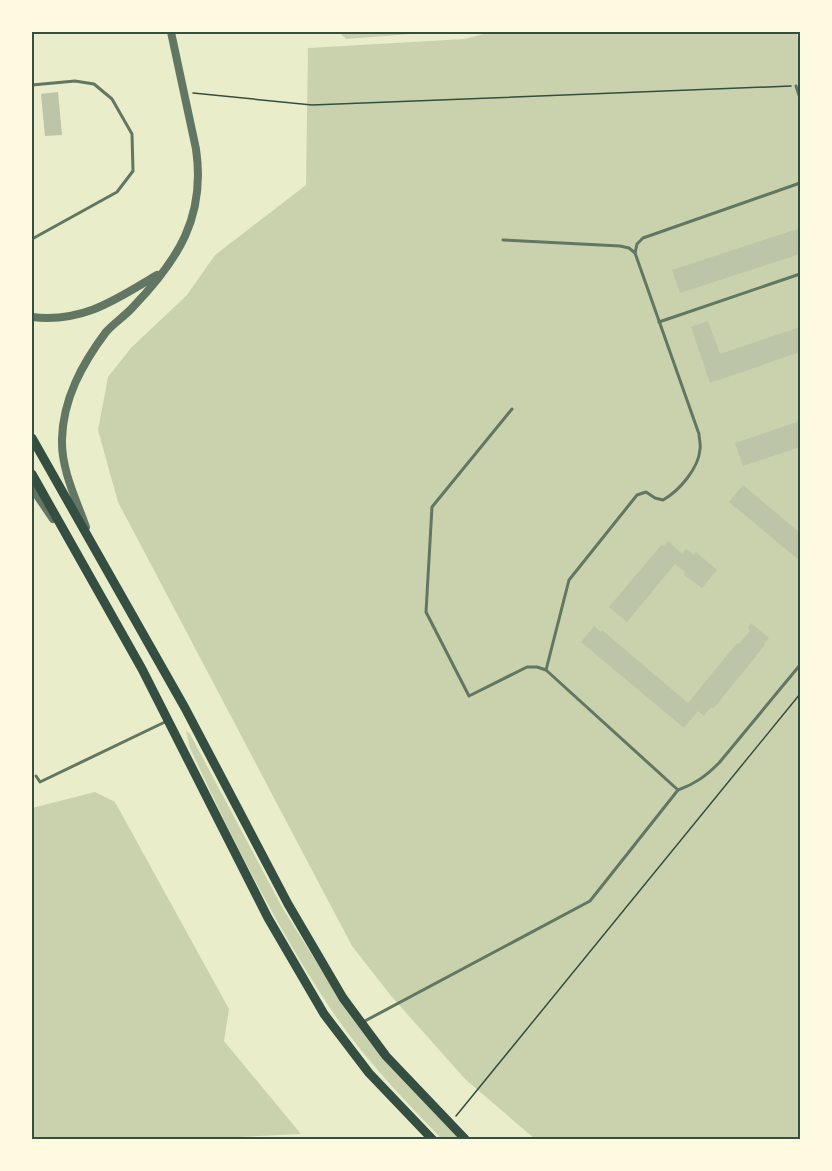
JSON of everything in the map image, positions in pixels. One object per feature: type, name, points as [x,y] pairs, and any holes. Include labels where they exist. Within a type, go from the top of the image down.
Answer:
[{"type":"main road","points":[[32,438],[202,739],[288,904],[343,998],[386,1056],[466,1140]]},
{"type":"main road","points":[[32,474],[142,669],[268,918],[324,1014],[369,1073],[433,1140]]},
{"type":"street","points":[[90,538],[66,471],[62,441],[64,410],[73,384],[107,331],[132,308],[164,271],[180,248],[191,225],[199,186],[196,149],[171,32]]},
{"type":"street","points":[[32,317],[48,319],[79,315],[106,305],[164,271]]},
{"type":"street","points":[[32,488],[72,546]]},
{"type":"lane","points":[[32,85],[75,81],[94,84],[112,99],[132,134],[133,171],[117,192],[32,239]]},
{"type":"lane","points":[[796,86],[801,98]]},
{"type":"lane","points":[[635,253],[637,244],[644,238],[801,183]]},
{"type":"lane","points":[[503,240],[620,246],[629,248],[635,253],[699,434],[700,450],[696,466],[672,495],[663,500],[646,492],[637,495],[569,580],[546,670]]},
{"type":"lane","points":[[659,322],[801,274]]},
{"type":"lane","points":[[512,409],[432,507],[426,612],[469,696],[527,667],[546,670],[678,790]]},
{"type":"lane","points":[[362,1023],[590,901],[678,790],[705,777],[719,763],[801,664]]},
{"type":"lane","points":[[36,776],[40,782],[168,720]]},
{"type":"path","points":[[189,93],[312,105],[796,86]]},
{"type":"path","points":[[450,1123],[801,694]]},
{"type":"green space","points":[[339,32],[437,32],[346,39]]},
{"type":"green space","points":[[492,32],[796,32],[800,44],[800,1139],[535,1139],[466,1080],[392,997],[352,946],[118,502],[98,430],[108,377],[131,348],[187,295],[215,255],[306,185],[308,48],[464,39]]},
{"type":"green space","points":[[186,731],[190,734],[282,907],[340,1000],[383,1058],[459,1139],[442,1139],[397,1092],[342,1026],[310,977],[255,881],[190,748]]},
{"type":"green space","points":[[95,792],[115,802],[229,1009],[224,1041],[301,1134],[241,1137],[235,1140],[32,1139],[32,808]]},
{"type":"building","points":[[58,92],[62,135],[45,136],[41,94]]},
{"type":"building","points":[[800,228],[800,254],[680,293],[672,270]]},
{"type":"building","points":[[708,321],[720,354],[800,327],[800,352],[710,383],[691,327]]},
{"type":"building","points":[[800,421],[800,447],[743,466],[735,443]]},
{"type":"building","points":[[743,485],[800,533],[800,561],[729,502]]},
{"type":"building","points":[[668,541],[682,554],[686,549],[694,555],[696,552],[717,570],[702,588],[684,575],[685,572],[675,564],[627,622],[609,607],[662,544],[664,546]]},
{"type":"building","points":[[751,623],[769,638],[765,645],[713,709],[711,707],[704,716],[698,711],[684,728],[581,642],[594,626],[601,632],[602,630],[688,703],[737,643],[739,644],[750,631],[748,627]]}]
